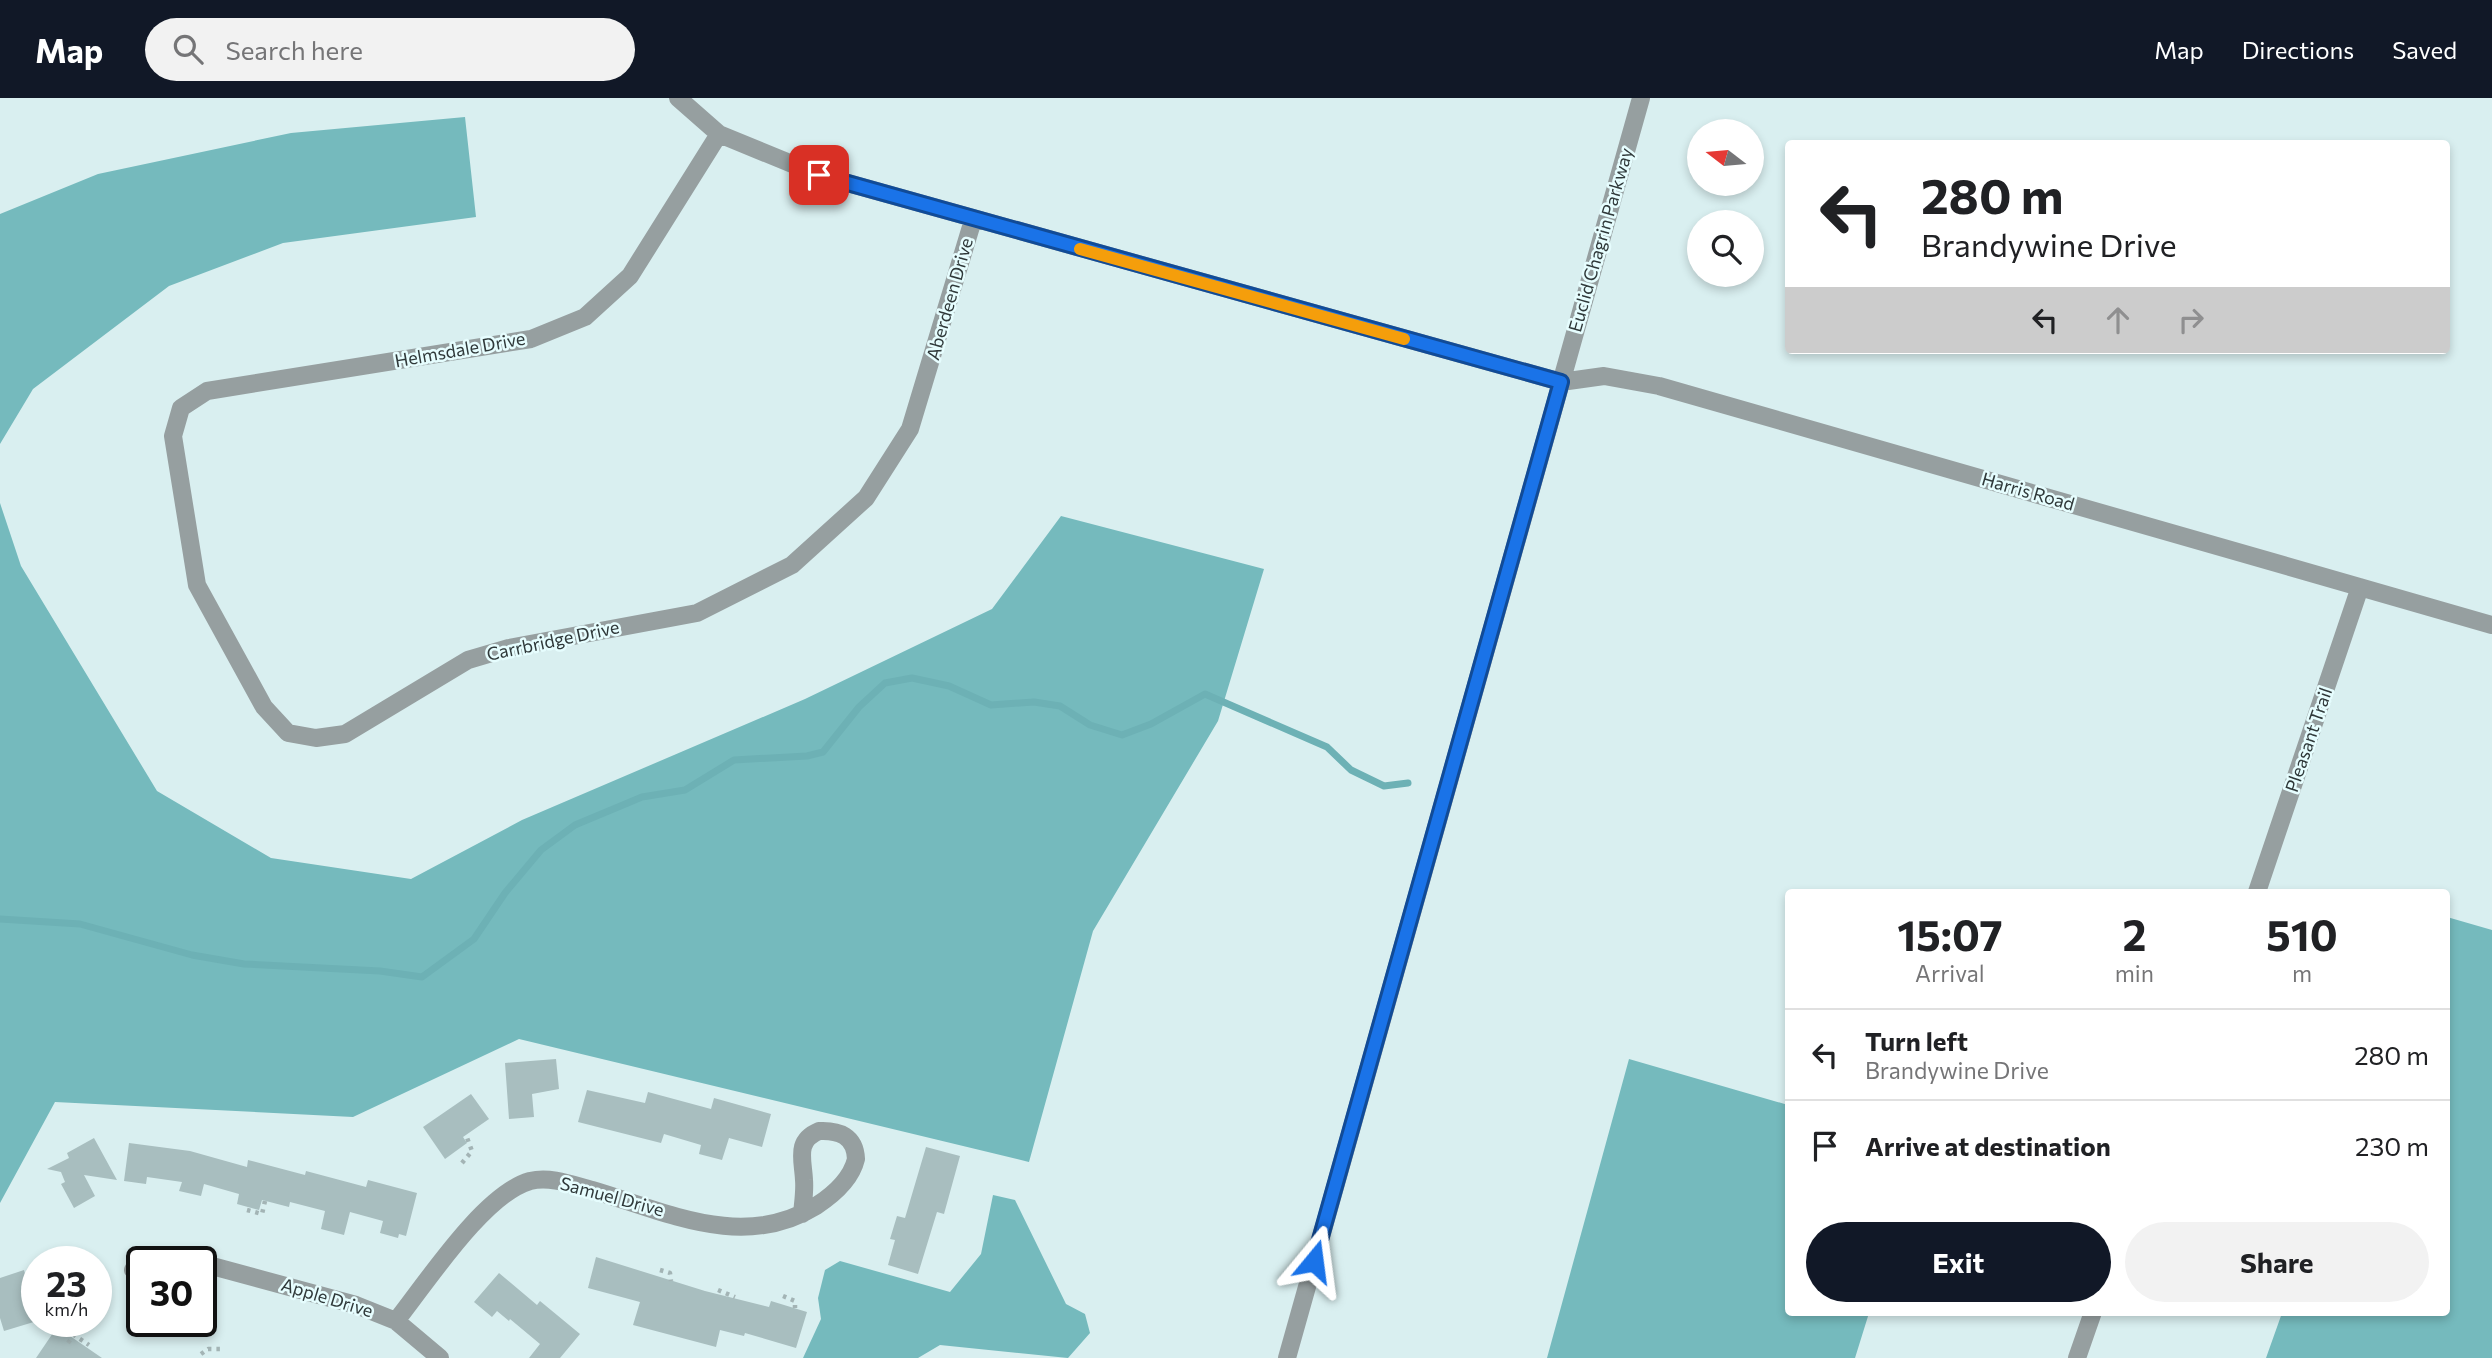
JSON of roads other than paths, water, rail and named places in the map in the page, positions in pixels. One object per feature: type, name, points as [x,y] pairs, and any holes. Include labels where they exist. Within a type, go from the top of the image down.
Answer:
[{"type":"street","points":[[678,98],[719,134],[819,175],[1561,382]]},
{"type":"street","name":"Euclid Chagrin Parkway","points":[[1287,1358],[1641,98]]},
{"type":"street","name":"Helmsdale Drive","points":[[173,436],[181,408],[207,391],[531,339],[585,317],[630,276],[719,134]]},
{"type":"street","name":"Aberdeen Drive","points":[[927,379],[973,220]]},
{"type":"street","name":"Harris Road","points":[[1561,382],[1604,376],[1659,386],[2492,625]]},
{"type":"street","name":"Carrbridge Drive","points":[[173,436],[197,585],[264,706],[288,733],[316,738],[345,734],[468,660],[509,648],[697,613],[792,565],[866,498],[910,429],[927,379]]},
{"type":"street","name":"Pleasant Trail","points":[[2258,889],[2360,587]]},
{"type":"street","name":"Samuel Drive","points":[[396,1321],[487,1208],[506,1192],[533,1180],[562,1182],[723,1227],[755,1229],[802,1214],[838,1188],[855,1166],[856,1153],[847,1136],[819,1131],[806,1140],[801,1152],[805,1182],[802,1214]]},
{"type":"street","name":"Apple Drive","points":[[217,1267],[356,1305],[396,1321],[440,1358]]},
{"type":"street","points":[[2077,1358],[2092,1316]]},
{"type":"waterway","points":[[0,919],[80,924],[192,955],[244,964],[380,971],[422,977],[474,939],[505,893],[541,850],[575,825],[642,797],[685,790],[734,760],[807,756],[823,752],[859,707],[885,683],[912,678],[949,686],[991,705],[1034,702],[1060,706],[1090,725],[1122,735],[1151,724],[1205,694],[1327,747],[1351,770],[1384,786],[1408,783]]}]
